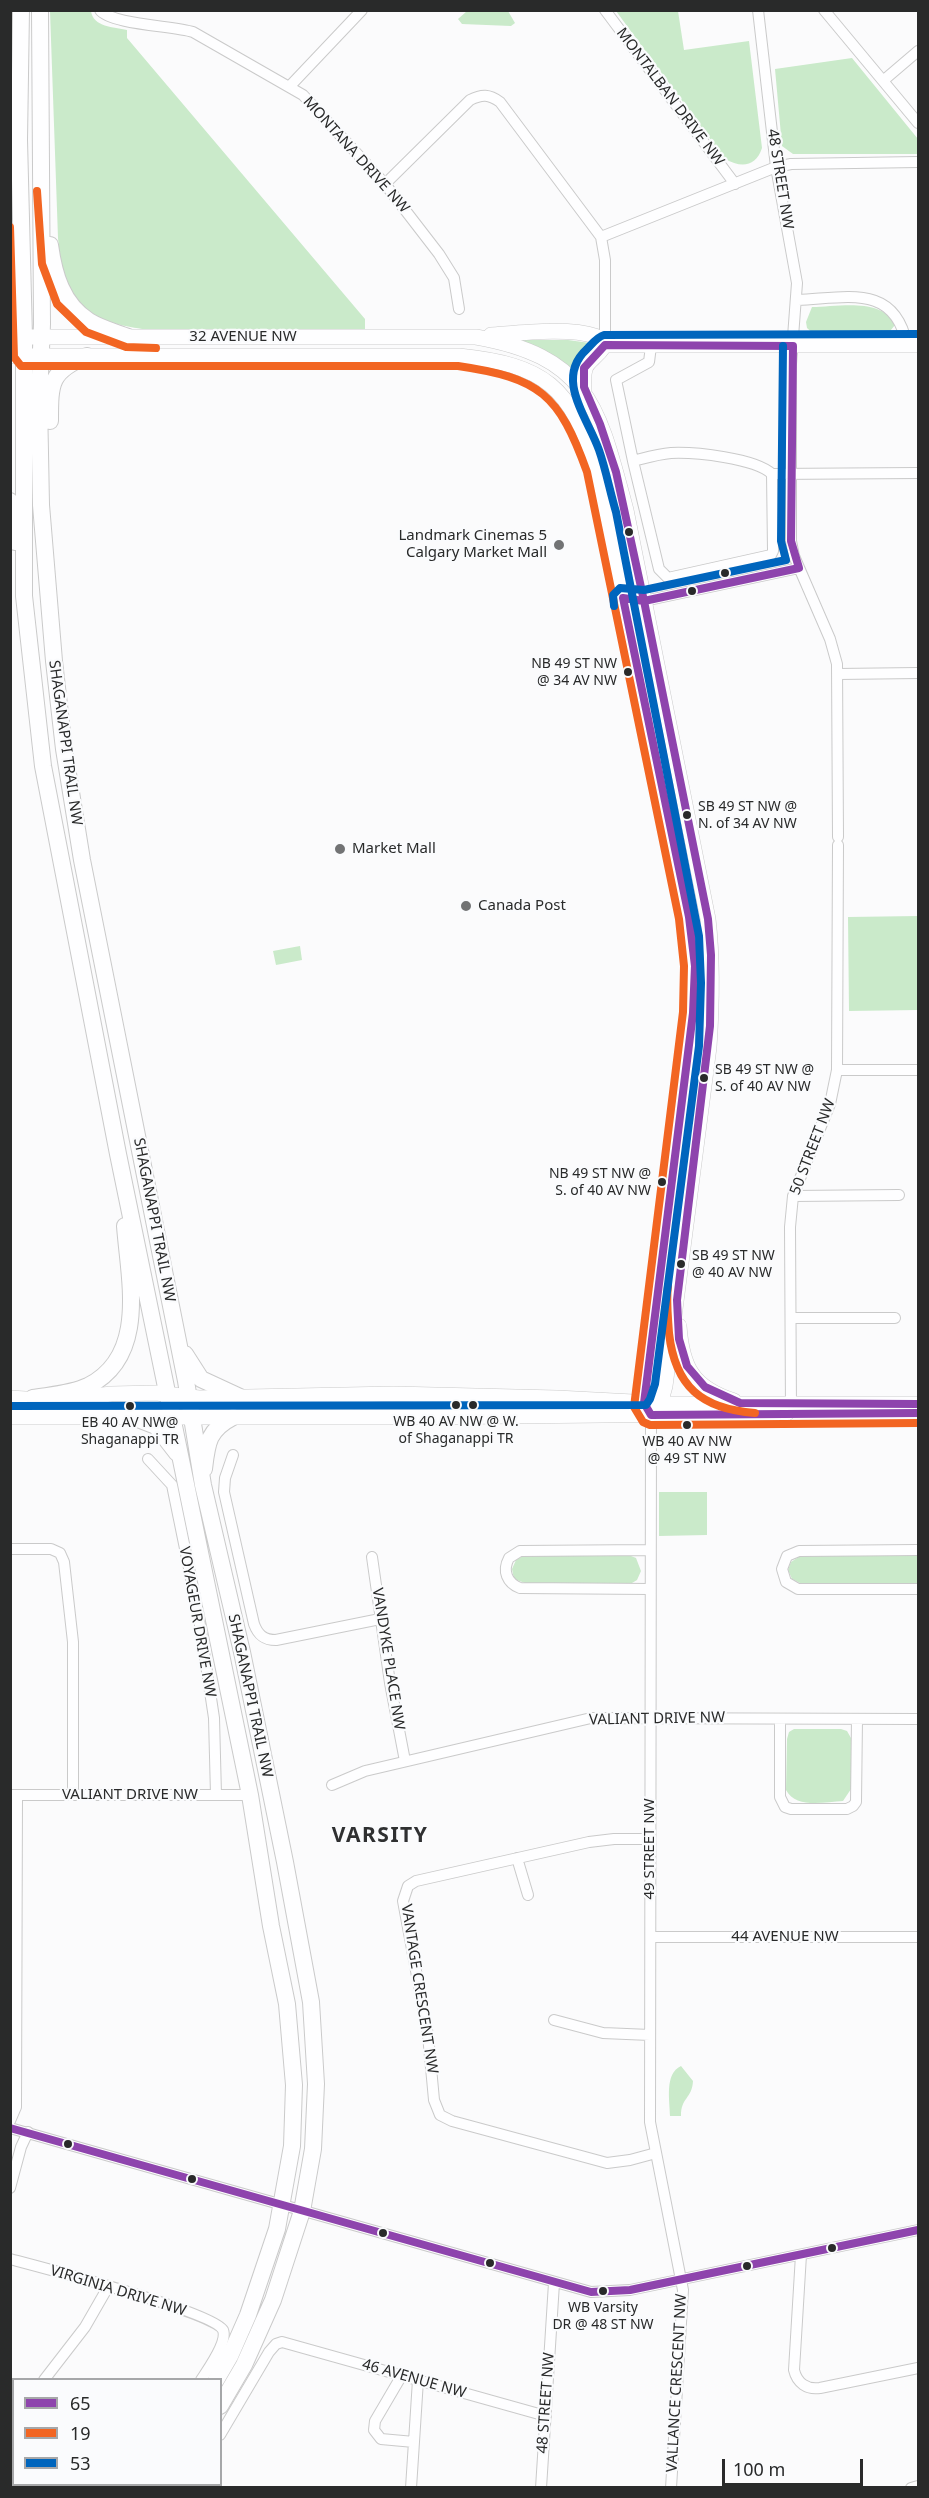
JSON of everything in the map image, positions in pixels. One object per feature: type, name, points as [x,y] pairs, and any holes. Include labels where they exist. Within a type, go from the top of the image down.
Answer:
[{"type":"main road","name":"SHAGANAPPI TRAIL NW","points":[[21,10],[17,337],[25,356],[41,505],[58,703],[75,823],[179,1345],[203,1485],[242,1652],[311,2002],[316,2084],[313,2149],[302,2211],[273,2300],[244,2365],[222,2403]]},
{"type":"main road","name":"SHAGANAPPI TRAIL NW","points":[[40,10],[41,337],[25,356],[24,596],[43,766],[118,1154],[170,1395],[250,1795],[271,1926],[287,2004],[294,2085],[292,2146],[282,2205],[267,2262],[248,2315],[216,2378]]},
{"type":"main road","points":[[10,196],[19,141]]},
{"type":"main road","points":[[42,158],[46,176],[52,262],[65,297],[90,322],[128,337]]},
{"type":"main road","points":[[46,561],[53,546],[50,406],[54,380],[57,372],[66,365],[87,356]]},
{"type":"main road","points":[[10,501],[19,586],[24,596]]},
{"type":"main road","points":[[33,1398],[72,1392],[97,1381],[113,1367],[127,1340],[131,1307],[118,1154]]},
{"type":"main road","points":[[179,1345],[201,1379],[242,1398]]},
{"type":"main road","points":[[133,1417],[162,1431],[182,1461]]},
{"type":"main road","points":[[203,1485],[206,1453],[213,1431],[233,1417]]},
{"type":"main road","points":[[250,1795],[260,1802],[293,1959],[306,1976]]},
{"type":"street","points":[[290,86],[362,10]]},
{"type":"street","name":"MONTALBAN DRIVE NW","points":[[605,10],[735,184]]},
{"type":"street","points":[[824,10],[918,123]]},
{"type":"street","name":"48 STREET NW","points":[[758,11],[776,167],[797,283],[798,300],[793,346]]},
{"type":"street","name":"MONTANA DRIVE NW","points":[[102,13],[114,19],[182,28],[193,32],[303,95],[385,184],[439,254],[454,278],[459,309]]},
{"type":"street","points":[[884,80],[918,51]]},
{"type":"street","points":[[385,184],[470,100],[480,95],[491,96],[500,102],[601,237],[605,260],[606,345],[589,361],[583,372],[584,390]]},
{"type":"street","points":[[601,237],[776,167],[791,164],[918,162]]},
{"type":"street","points":[[798,300],[874,300],[887,305],[897,317],[913,345]]},
{"type":"street","name":"32 AVENUE NW","points":[[17,337],[476,337],[535,332],[578,333],[597,337],[606,345],[913,345]]},
{"type":"street","name":"32 AVENUE NW","points":[[476,337],[528,350]]},
{"type":"street","points":[[651,346],[649,362],[616,380],[633,461],[661,573],[668,578],[771,555],[773,552],[772,474]]},
{"type":"street","name":"50 STREET NW","points":[[791,1408],[790,1227],[793,1196],[830,1104],[837,1070],[838,841],[838,674],[830,639],[799,568],[791,541],[793,346]]},
{"type":"street","name":"49 STREET NW","points":[[528,350],[558,366],[584,390],[609,447],[626,510],[708,919],[713,995],[709,1047],[665,1386],[652,1407]]},
{"type":"street","name":"32 AVENUE NW","points":[[25,356],[459,356],[502,361],[522,367]]},
{"type":"street","name":"49 STREET NW","points":[[522,367],[542,378],[561,394],[576,416],[588,441],[597,469],[690,917],[695,966],[687,1074],[652,1407],[650,1589],[650,2122],[681,2279]]},
{"type":"street","points":[[633,461],[664,454],[688,454],[751,462],[772,474],[918,473]]},
{"type":"street","points":[[624,604],[799,568]]},
{"type":"street","points":[[838,674],[918,673]]},
{"type":"street","points":[[837,1070],[918,1070]]},
{"type":"street","points":[[793,1196],[899,1195]]},
{"type":"street","points":[[677,1295],[680,1346],[688,1368],[694,1378],[708,1390],[740,1403]]},
{"type":"street","points":[[790,1318],[895,1318]]},
{"type":"street","points":[[10,1398],[56,1401],[111,1394],[156,1393],[188,1397],[242,1398],[394,1394],[557,1398],[652,1407],[791,1408],[918,1413]]},
{"type":"street","points":[[10,1417],[233,1417],[740,1403],[791,1408],[918,1404]]},
{"type":"street","points":[[233,1455],[225,1478],[226,1498],[254,1624],[259,1634],[276,1640],[380,1619]]},
{"type":"street","name":"VOYAGEUR DRIVE NW","points":[[148,1459],[172,1485],[198,1612],[214,1718],[216,1795]]},
{"type":"street","points":[[10,1549],[51,1549],[60,1553],[64,1562],[73,1642],[73,1795]]},
{"type":"street","points":[[650,1589],[520,1588],[512,1584],[505,1571],[509,1558],[520,1551],[651,1550]]},
{"type":"street","points":[[918,1550],[799,1551],[787,1556],[782,1569],[786,1582],[798,1589],[918,1589]]},
{"type":"street","name":"VANDYKE PLACE NW","points":[[372,1557],[390,1683],[405,1761]]},
{"type":"street","points":[[780,1719],[781,1801],[785,1807],[791,1809],[847,1809],[856,1802],[857,1719]]},
{"type":"street","name":"VALIANT DRIVE NW","points":[[332,1785],[365,1771],[579,1720],[918,1719]]},
{"type":"street","points":[[10,2121],[16,2107],[14,1795]]},
{"type":"street","name":"VALIANT DRIVE NW","points":[[14,1795],[250,1795]]},
{"type":"street","name":"VANTAGE CRESCENT NW","points":[[650,1839],[597,1841],[416,1881],[408,1886],[403,1901],[428,2035],[434,2100],[437,2110],[445,2118],[607,2163],[656,2153]]},
{"type":"street","points":[[517,1858],[528,1895]]},
{"type":"street","name":"44 AVENUE NW","points":[[651,1937],[918,1937]]},
{"type":"street","points":[[554,2020],[603,2033],[650,2035]]},
{"type":"street","points":[[10,2128],[580,2290],[607,2293],[918,2230]]},
{"type":"street","points":[[10,2188],[21,2147],[28,2132]]},
{"type":"street","points":[[801,2255],[794,2370],[801,2383],[809,2388],[820,2388],[918,2368]]},
{"type":"street","name":"VIRGINIA DRIVE NW","points":[[10,2259],[176,2307],[213,2322],[222,2329],[223,2343],[202,2378]]},
{"type":"street","name":"VALLANCE CRESCENT NW","points":[[670,2487],[682,2298],[681,2279]]},
{"type":"street","name":"48 STREET NW","points":[[541,2487],[554,2283]]},
{"type":"street","points":[[45,2378],[85,2327],[108,2287]]},
{"type":"street","name":"46 AVENUE NW","points":[[222,2432],[269,2352],[276,2344],[282,2343],[546,2416]]},
{"type":"street","points":[[402,2375],[375,2421],[374,2430],[381,2439],[414,2442]]},
{"type":"street","points":[[411,2487],[418,2380]]},
{"type":"street","points":[[911,2487],[918,2486]]},
{"type":"green space","points":[[50,11],[91,11],[100,23],[127,30],[127,38],[365,319],[365,330],[158,331],[127,326],[98,317],[76,300],[62,271],[58,238]]},
{"type":"green space","points":[[467,11],[508,11],[515,23],[511,26],[462,24],[458,19]]},
{"type":"green space","points":[[616,11],[678,11],[684,50],[749,41],[762,148],[756,159],[747,164],[737,164],[725,159]]},
{"type":"green space","points":[[852,58],[918,139],[918,154],[793,154],[782,146],[775,69]]},
{"type":"green space","points":[[846,305],[870,307],[889,316],[895,325],[886,336],[816,336],[807,328],[806,322],[812,307]]},
{"type":"green space","points":[[519,340],[568,340],[597,344],[577,375],[540,349]]},
{"type":"green space","points":[[918,916],[918,1010],[849,1011],[848,917]]},
{"type":"green space","points":[[300,946],[302,960],[276,965],[273,951]]},
{"type":"green space","points":[[659,1492],[707,1492],[707,1535],[659,1536]]},
{"type":"green space","points":[[523,1556],[631,1556],[636,1558],[641,1571],[637,1580],[632,1583],[525,1583],[514,1579],[512,1569],[516,1560]]},
{"type":"green space","points":[[800,1556],[918,1556],[918,1583],[800,1583],[792,1579],[788,1570],[791,1562]]},
{"type":"green space","points":[[794,1729],[847,1731],[851,1738],[851,1789],[843,1801],[803,1802],[796,1800],[786,1790],[787,1739],[789,1732]]},
{"type":"green space","points":[[681,2066],[693,2081],[692,2087],[681,2110],[681,2116],[670,2116],[670,2081],[672,2075]]},
{"type":"transit line","name":"19","points":[[37,191],[42,264],[57,304],[86,332],[126,347],[156,348]]},
{"type":"transit line","name":"19","points":[[10,227],[14,357],[21,366],[458,366],[486,371],[527,384],[543,394],[556,407],[567,424],[587,472],[679,919],[684,966],[683,1012],[634,1407],[643,1422],[650,1425],[918,1423]]},
{"type":"transit line","name":"53","points":[[10,1406],[646,1405],[655,1384],[699,1046],[701,983],[699,936],[616,512],[599,450],[576,399],[573,373],[587,349],[604,335],[918,334]]},
{"type":"transit line","name":"65","points":[[605,345],[793,346],[791,541],[799,568],[644,601],[616,472],[600,424],[584,387],[584,368],[605,345]]},
{"type":"transit line","name":"53","points":[[614,606],[613,595],[620,588],[644,590],[786,560],[781,541],[783,346]]},
{"type":"transit line","name":"65","points":[[644,601],[623,598],[689,917],[695,966],[693,1013],[644,1403],[651,1415],[918,1413]]},
{"type":"transit line","name":"65","points":[[644,601],[708,919],[711,955],[710,1026],[677,1300],[679,1339],[687,1366],[705,1387],[740,1403],[918,1404]]},
{"type":"transit line","name":"19","points":[[668,1286],[669,1333],[672,1352],[685,1381],[694,1392],[706,1400],[736,1411],[755,1413]]},
{"type":"transit line","name":"65","points":[[10,2128],[591,2292],[630,2290],[918,2230]]},
{"type":"place","name":"Landmark Cinemas 5 Calgary Market Mall","points":[[559,545]]},
{"type":"place","name":"NB 49 ST NW @ 34 AV NW","points":[[628,672]]},
{"type":"place","name":"SB 49 ST NW @ N. of 34 AV NW","points":[[687,815]]},
{"type":"place","name":"Market Mall","points":[[340,849]]},
{"type":"place","name":"Canada Post","points":[[466,906]]},
{"type":"place","name":"SB 49 ST NW @ S. of 40 AV NW","points":[[704,1078]]},
{"type":"place","name":"NB 49 ST NW @ S. of 40 AV NW","points":[[662,1182]]},
{"type":"place","name":"SB 49 ST NW @ 40 AV NW","points":[[681,1264]]},
{"type":"place","name":"WB 40 AV NW @ W. of Shaganappi TR","points":[[456,1405]]},
{"type":"place","name":"EB 40 AV NW@ Shaganappi TR","points":[[130,1406]]},
{"type":"place","name":"WB 40 AV NW @ 49 ST NW","points":[[687,1425]]},
{"type":"place","name":"WB Varsity DR @ 48 ST NW","points":[[603,2291]]},
{"type":"district","name":"VARSITY","points":[[380,1836]]}]
